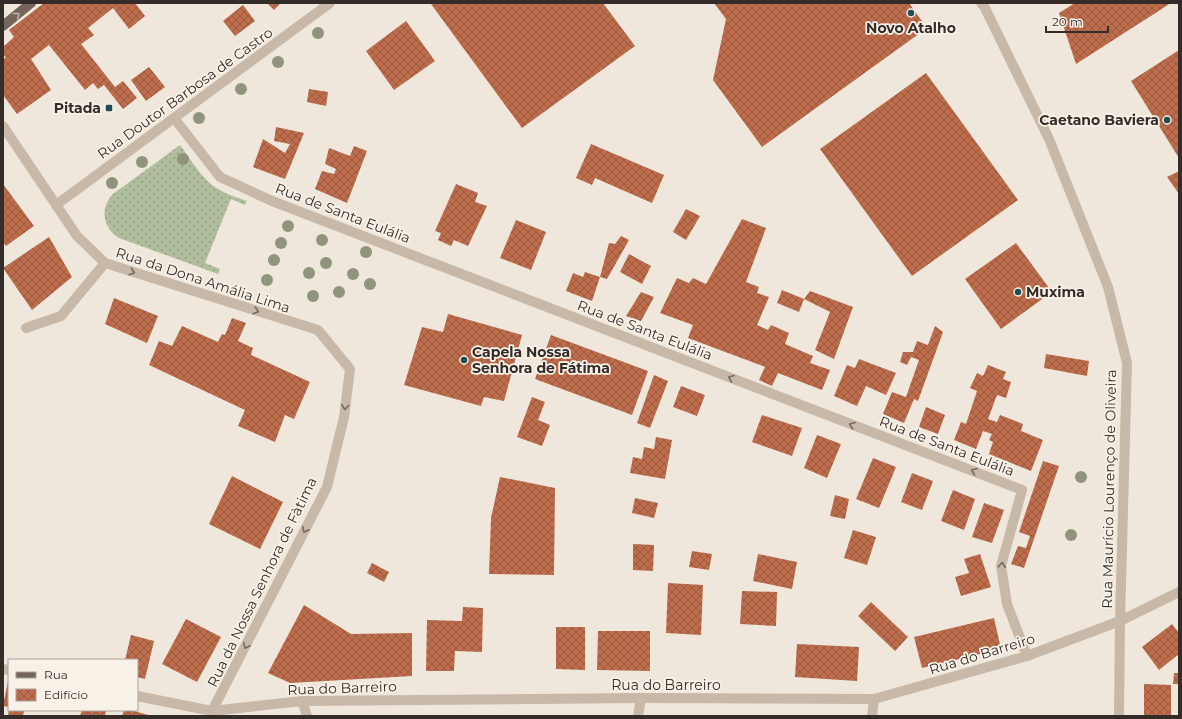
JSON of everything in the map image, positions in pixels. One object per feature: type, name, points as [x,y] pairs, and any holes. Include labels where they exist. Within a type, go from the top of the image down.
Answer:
[{"type":"main road","points":[[3,26],[31,3]]},
{"type":"street","name":"Rua Doutor Barbosa de Castro","points":[[56,205],[330,3]]},
{"type":"street","name":"Rua Maurício Lourenço de Oliveira","points":[[981,3],[985,8],[1049,139],[1108,286],[1127,363],[1119,716]]},
{"type":"street","name":"Rua de Santa Eulália","points":[[174,118],[220,177],[272,201],[1022,490],[1001,566],[1007,604],[1027,656]]},
{"type":"street","name":"Rua da Dona Amália Lima","points":[[3,126],[77,236],[105,263],[318,330],[350,369]]},
{"type":"street","points":[[26,328],[61,316],[105,263]]},
{"type":"street","name":"Rua da Nossa Senhora de Fàtima","points":[[212,712],[327,487],[344,417],[350,369]]},
{"type":"street","name":"Rua do Barreiro","points":[[138,696],[212,712],[302,701],[642,698],[874,699],[1027,656],[1120,621],[1179,592]]},
{"type":"street","points":[[638,716],[642,698]]},
{"type":"street","points":[[872,716],[874,699]]},
{"type":"street","points":[[302,701],[307,716]]},
{"type":"green space","points":[[180,145],[208,181],[226,193],[247,201],[245,205],[231,199],[205,263],[220,269],[218,274],[119,238],[113,234],[106,223],[106,205],[113,194]]},
{"type":"building","points":[[44,3],[135,3],[145,16],[129,29],[113,8],[88,28],[94,35],[81,44],[115,87],[123,81],[137,98],[123,109],[104,85],[98,89],[93,83],[85,90],[49,45],[31,59],[51,90],[17,114],[3,95],[3,59],[6,58],[3,54],[3,47],[14,37],[9,30]]},
{"type":"building","points":[[267,3],[281,3],[274,10]]},
{"type":"building","points":[[603,3],[635,46],[522,128],[431,4]]},
{"type":"building","points":[[714,3],[909,3],[927,28],[762,147],[713,80],[726,19]]},
{"type":"building","points":[[1075,3],[1171,3],[1076,64],[1059,13]]},
{"type":"building","points":[[243,5],[255,21],[235,36],[223,21]]},
{"type":"building","points":[[406,21],[435,61],[394,90],[366,51]]},
{"type":"building","name":"Caetano Baviera","points":[[1179,50],[1179,158],[1131,81]]},
{"type":"building","points":[[149,67],[165,87],[146,101],[131,80]]},
{"type":"building","points":[[926,73],[1018,200],[912,276],[820,149]]},
{"type":"building","points":[[309,89],[328,92],[326,106],[307,102]]},
{"type":"building","points":[[276,127],[304,133],[285,179],[253,167],[263,139],[285,153],[290,144],[274,141]]},
{"type":"building","points":[[591,144],[664,175],[652,203],[595,178],[592,185],[576,178]]},
{"type":"building","points":[[354,146],[367,151],[347,203],[315,189],[322,171],[334,174],[336,169],[325,164],[329,148],[350,156]]},
{"type":"building","points":[[1179,171],[1179,194],[1167,177]]},
{"type":"building","points":[[3,184],[34,226],[6,246],[3,242]]},
{"type":"building","points":[[456,184],[478,193],[475,202],[487,206],[468,246],[454,240],[451,246],[438,240],[441,233],[435,231]]},
{"type":"building","points":[[686,209],[700,216],[686,240],[673,232]]},
{"type":"building","points":[[742,219],[766,228],[746,282],[759,287],[757,293],[769,297],[757,325],[768,330],[771,325],[789,333],[785,344],[813,356],[810,363],[830,370],[822,390],[778,373],[772,386],[759,380],[765,367],[688,338],[693,325],[660,313],[677,278],[689,283],[693,278],[706,284]]},
{"type":"building","points":[[516,220],[546,232],[531,270],[500,258]]},
{"type":"building","points":[[621,236],[629,240],[607,279],[600,277],[609,243],[615,244]]},
{"type":"building","points":[[49,237],[72,277],[32,310],[3,268]]},
{"type":"building","points":[[1016,243],[1052,292],[1001,329],[965,279]]},
{"type":"building","points":[[629,254],[651,266],[642,284],[620,272]]},
{"type":"building","points":[[585,272],[600,277],[592,301],[566,291],[573,273],[583,277]]},
{"type":"building","points":[[782,290],[804,299],[799,312],[777,303]]},
{"type":"building","points":[[810,291],[853,307],[834,359],[815,350],[830,312],[804,299]]},
{"type":"building","points":[[641,292],[654,297],[641,321],[626,316]]},
{"type":"building","points":[[114,298],[158,316],[147,343],[105,324]]},
{"type":"building","name":"Capela Nossa Senhora de Fátima","points":[[448,314],[522,335],[504,401],[484,397],[481,406],[404,385],[422,327],[443,332]]},
{"type":"building","points":[[232,318],[246,323],[238,341],[253,348],[251,355],[310,382],[294,419],[285,415],[275,442],[238,426],[245,410],[149,365],[159,341],[172,346],[182,326],[218,342],[222,334],[225,335]]},
{"type":"building","points":[[935,326],[943,332],[918,401],[914,399],[904,423],[883,414],[892,392],[906,397],[919,360],[911,357],[907,365],[900,362],[903,352],[913,352],[917,341],[928,345]]},
{"type":"building","points":[[551,335],[648,371],[632,415],[535,379]]},
{"type":"building","points":[[1046,354],[1089,361],[1087,376],[1044,368]]},
{"type":"building","points":[[859,359],[896,373],[886,395],[866,386],[857,406],[834,396],[847,365],[855,368]]},
{"type":"building","points":[[988,365],[1006,372],[1003,379],[1011,382],[1006,398],[997,395],[988,419],[997,422],[1000,415],[1023,424],[1021,431],[1043,440],[1031,471],[989,454],[993,442],[989,440],[992,434],[983,431],[976,449],[954,440],[961,422],[966,424],[977,391],[970,388],[977,373],[983,376]]},
{"type":"building","points":[[654,375],[668,381],[650,428],[637,423]]},
{"type":"building","points":[[681,386],[705,395],[697,416],[673,407]]},
{"type":"building","points":[[532,397],[545,402],[538,420],[550,425],[542,446],[517,437]]},
{"type":"building","points":[[926,407],[945,415],[938,434],[919,427]]},
{"type":"building","points":[[762,415],[802,428],[792,456],[752,442]]},
{"type":"building","points":[[817,435],[841,444],[827,478],[804,468]]},
{"type":"building","points":[[656,437],[672,440],[665,479],[630,473],[633,457],[642,459],[644,447],[654,449]]},
{"type":"building","points":[[873,458],[896,467],[879,508],[856,499]]},
{"type":"building","points":[[1043,461],[1059,466],[1024,568],[1011,564],[1018,546],[1026,548],[1030,536],[1019,532]]},
{"type":"building","points":[[912,473],[933,481],[922,510],[901,502]]},
{"type":"building","points":[[232,476],[283,502],[260,549],[209,524]]},
{"type":"building","points":[[500,477],[555,488],[554,575],[489,574],[491,518]]},
{"type":"building","points":[[953,490],[975,499],[964,530],[941,521]]},
{"type":"building","points":[[835,495],[849,499],[845,519],[830,516]]},
{"type":"building","points":[[635,498],[658,503],[654,518],[632,513]]},
{"type":"building","points":[[984,503],[1004,510],[992,543],[972,537]]},
{"type":"building","points":[[853,530],[876,537],[867,565],[844,558]]},
{"type":"building","points":[[633,544],[654,545],[653,571],[633,570]]},
{"type":"building","points":[[692,551],[712,554],[709,570],[689,567]]},
{"type":"building","points":[[758,554],[797,562],[792,589],[753,581]]},
{"type":"building","points":[[980,554],[991,587],[961,596],[955,577],[969,573],[964,559]]},
{"type":"building","points":[[372,563],[389,572],[384,582],[367,573]]},
{"type":"building","points":[[668,583],[703,585],[701,635],[666,633]]},
{"type":"building","points":[[742,591],[777,592],[776,626],[740,624]]},
{"type":"building","points":[[871,602],[908,637],[895,651],[858,616]]},
{"type":"building","points":[[304,605],[351,634],[412,633],[412,676],[290,683],[268,673]]},
{"type":"building","points":[[463,607],[483,608],[482,652],[455,651],[454,671],[426,671],[427,620],[462,621]]},
{"type":"building","points":[[994,618],[1001,649],[922,668],[914,637]]},
{"type":"building","points":[[186,619],[221,637],[197,682],[162,664]]},
{"type":"building","points":[[1172,624],[1179,633],[1179,654],[1159,670],[1142,647]]},
{"type":"building","points":[[556,627],[585,627],[585,670],[556,669]]},
{"type":"building","points":[[598,631],[650,631],[650,671],[597,670]]},
{"type":"building","points":[[131,635],[154,641],[145,679],[138,677],[138,659],[125,659]]},
{"type":"building","points":[[797,644],[859,647],[857,681],[795,677]]},
{"type":"building","points":[[1174,673],[1179,673],[1179,684],[1173,684]]},
{"type":"building","points":[[8,681],[8,707],[3,706]]},
{"type":"building","points":[[1144,684],[1171,685],[1171,716],[1144,716]]},
{"type":"building","points":[[9,711],[24,711],[23,716],[8,716]]},
{"type":"building","points":[[82,711],[106,711],[105,716],[80,716]]},
{"type":"building","points":[[124,711],[134,711],[152,716],[122,716]]},
{"type":"place","name":"Novo Atalho","points":[[911,13]]},
{"type":"place","name":"Pitada","points":[[109,108]]},
{"type":"place","name":"Caetano Baviera","points":[[1167,120]]},
{"type":"place","name":"Muxima","points":[[1018,292]]},
{"type":"place","name":"Capela Nossa Senhora de Fátima","points":[[464,360]]}]
